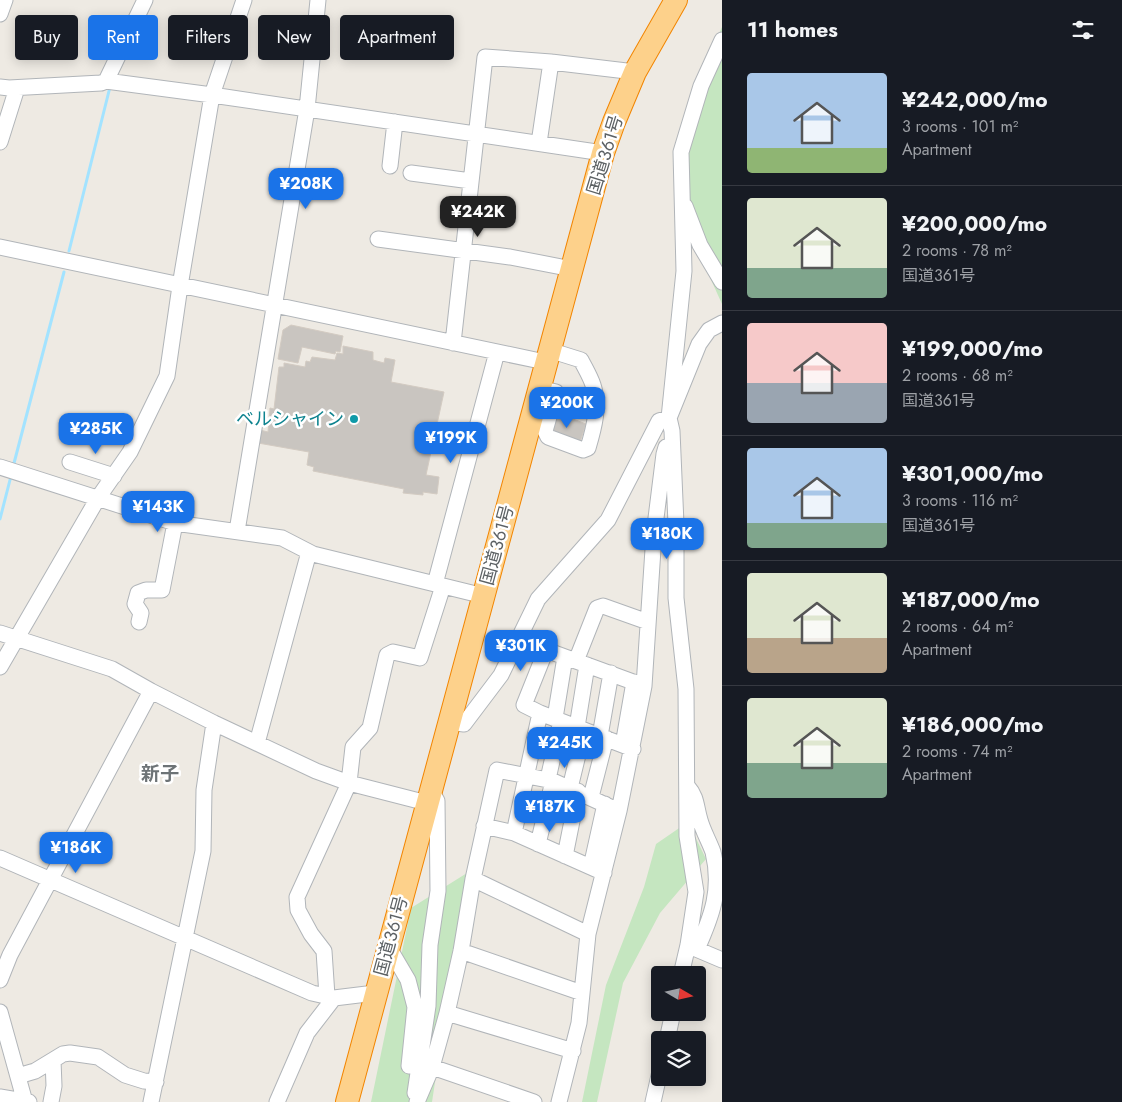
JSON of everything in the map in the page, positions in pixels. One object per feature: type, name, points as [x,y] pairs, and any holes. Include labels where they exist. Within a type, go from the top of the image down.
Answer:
[{"type":"highway","name":"国道361号","points":[[346,1102],[603,154],[634,72],[676,0]]},
{"type":"street","points":[[0,14],[5,0]]},
{"type":"street","points":[[110,82],[145,0]]},
{"type":"street","points":[[0,667],[98,498],[130,452],[167,376],[212,95],[244,0]]},
{"type":"street","points":[[237,531],[307,109],[318,0]]},
{"type":"street","points":[[597,870],[620,811],[648,622],[654,534],[664,454],[670,424],[684,271],[681,152],[701,86],[722,40]]},
{"type":"street","points":[[453,343],[485,57],[551,62],[634,72]]},
{"type":"street","points":[[539,143],[551,62]]},
{"type":"street","points":[[0,87],[17,88],[110,82],[212,95],[603,154]]},
{"type":"street","points":[[0,142],[17,88]]},
{"type":"street","points":[[390,166],[395,122]]},
{"type":"street","points":[[411,173],[471,181]]},
{"type":"street","points":[[682,198],[700,245],[722,282]]},
{"type":"street","points":[[378,239],[510,257],[572,270]]},
{"type":"street","points":[[0,247],[496,352],[581,360],[594,386],[596,403],[595,425],[588,448],[583,450],[548,437],[545,431],[556,392],[539,388]]},
{"type":"street","points":[[692,947],[696,892],[687,836],[686,689],[676,598],[676,524],[670,424],[699,344],[709,330],[722,323]]},
{"type":"street","points":[[277,1102],[307,1033],[330,997],[324,951],[310,934],[298,910],[297,898],[349,783],[353,747],[370,728],[387,655],[393,652],[420,658],[496,352]]},
{"type":"street","points":[[449,722],[464,724],[501,675],[538,599],[608,520],[658,421],[670,424]]},
{"type":"street","points":[[70,462],[114,476]]},
{"type":"street","points":[[8,470],[175,523],[282,538],[309,552],[484,596]]},
{"type":"street","points":[[139,622],[141,613],[136,604],[138,593],[146,590],[162,590],[175,523]]},
{"type":"street","points":[[257,744],[309,552]]},
{"type":"street","points":[[538,844],[550,780],[558,720],[576,661],[597,608],[603,606],[648,622]]},
{"type":"street","points":[[0,633],[112,668],[151,691],[214,723],[316,771],[349,783],[428,796],[438,802],[438,891],[430,945],[428,1006],[415,1102]]},
{"type":"street","points":[[628,747],[540,713],[524,704],[546,650],[639,684]]},
{"type":"street","points":[[576,661],[580,728],[580,792]]},
{"type":"street","points":[[565,856],[580,792],[603,737],[611,673]]},
{"type":"street","points":[[0,980],[10,955],[151,691]]},
{"type":"street","points":[[514,833],[540,713]]},
{"type":"street","points":[[151,1102],[202,851],[204,790],[214,723]]},
{"type":"street","points":[[415,1102],[432,1068],[446,1013],[461,951],[473,879],[497,770],[550,780],[620,811]]},
{"type":"street","points":[[685,966],[692,947],[713,914],[718,874],[713,852],[700,820],[694,794],[686,784]]},
{"type":"street","points":[[559,1102],[579,1023],[588,934],[605,804]]},
{"type":"street","points":[[484,826],[514,833],[597,870]]},
{"type":"street","points":[[0,858],[312,993],[330,997],[375,993]]},
{"type":"street","points":[[473,879],[588,934]]},
{"type":"street","points":[[388,946],[408,980],[415,1007],[406,1097],[408,1102]]},
{"type":"street","points":[[692,947],[722,960]]},
{"type":"street","points":[[461,951],[582,993]]},
{"type":"street","points":[[0,1012],[27,1102],[0,1097]]},
{"type":"street","points":[[446,1013],[573,1051]]},
{"type":"street","points":[[18,1076],[35,1071],[63,1054],[70,1053],[98,1057],[125,1075],[144,1081],[156,1082]]},
{"type":"street","points":[[51,1102],[54,1086],[53,1060]]},
{"type":"street","points":[[432,1068],[534,1102]]},
{"type":"street","points":[[653,1102],[657,1086]]},
{"type":"green space","points":[[722,27],[722,304],[674,198],[675,152],[694,87]]},
{"type":"green space","points":[[688,822],[706,859],[660,913],[623,983],[597,1102],[582,1102],[606,985],[644,887],[656,844]]},
{"type":"green space","points":[[467,873],[432,1102],[371,1102],[411,908]]},
{"type":"building","points":[[291,325],[343,336],[340,352],[336,351],[335,354],[302,347],[298,363],[278,359],[283,330]]},
{"type":"building","name":"ベルシャイン","points":[[343,346],[373,352],[373,360],[384,363],[385,358],[395,360],[391,382],[444,392],[426,475],[439,477],[437,494],[423,492],[423,495],[403,493],[404,489],[313,471],[314,467],[307,465],[309,452],[258,443],[260,430],[268,432],[270,408],[274,409],[279,367],[284,367],[284,363],[305,367],[306,361],[310,362],[312,357],[335,360],[337,353],[343,354]]},
{"type":"building","points":[[555,412],[586,424],[579,445],[548,434]]},
{"type":"waterway","points":[[69,251],[110,87]]},
{"type":"waterway","points":[[13,467],[64,272]]},
{"type":"waterway","points":[[0,519],[11,476]]},
{"type":"place","name":"ベルシャイン","points":[[354,419]]},
{"type":"district","name":"新子","points":[[160,773]]}]
